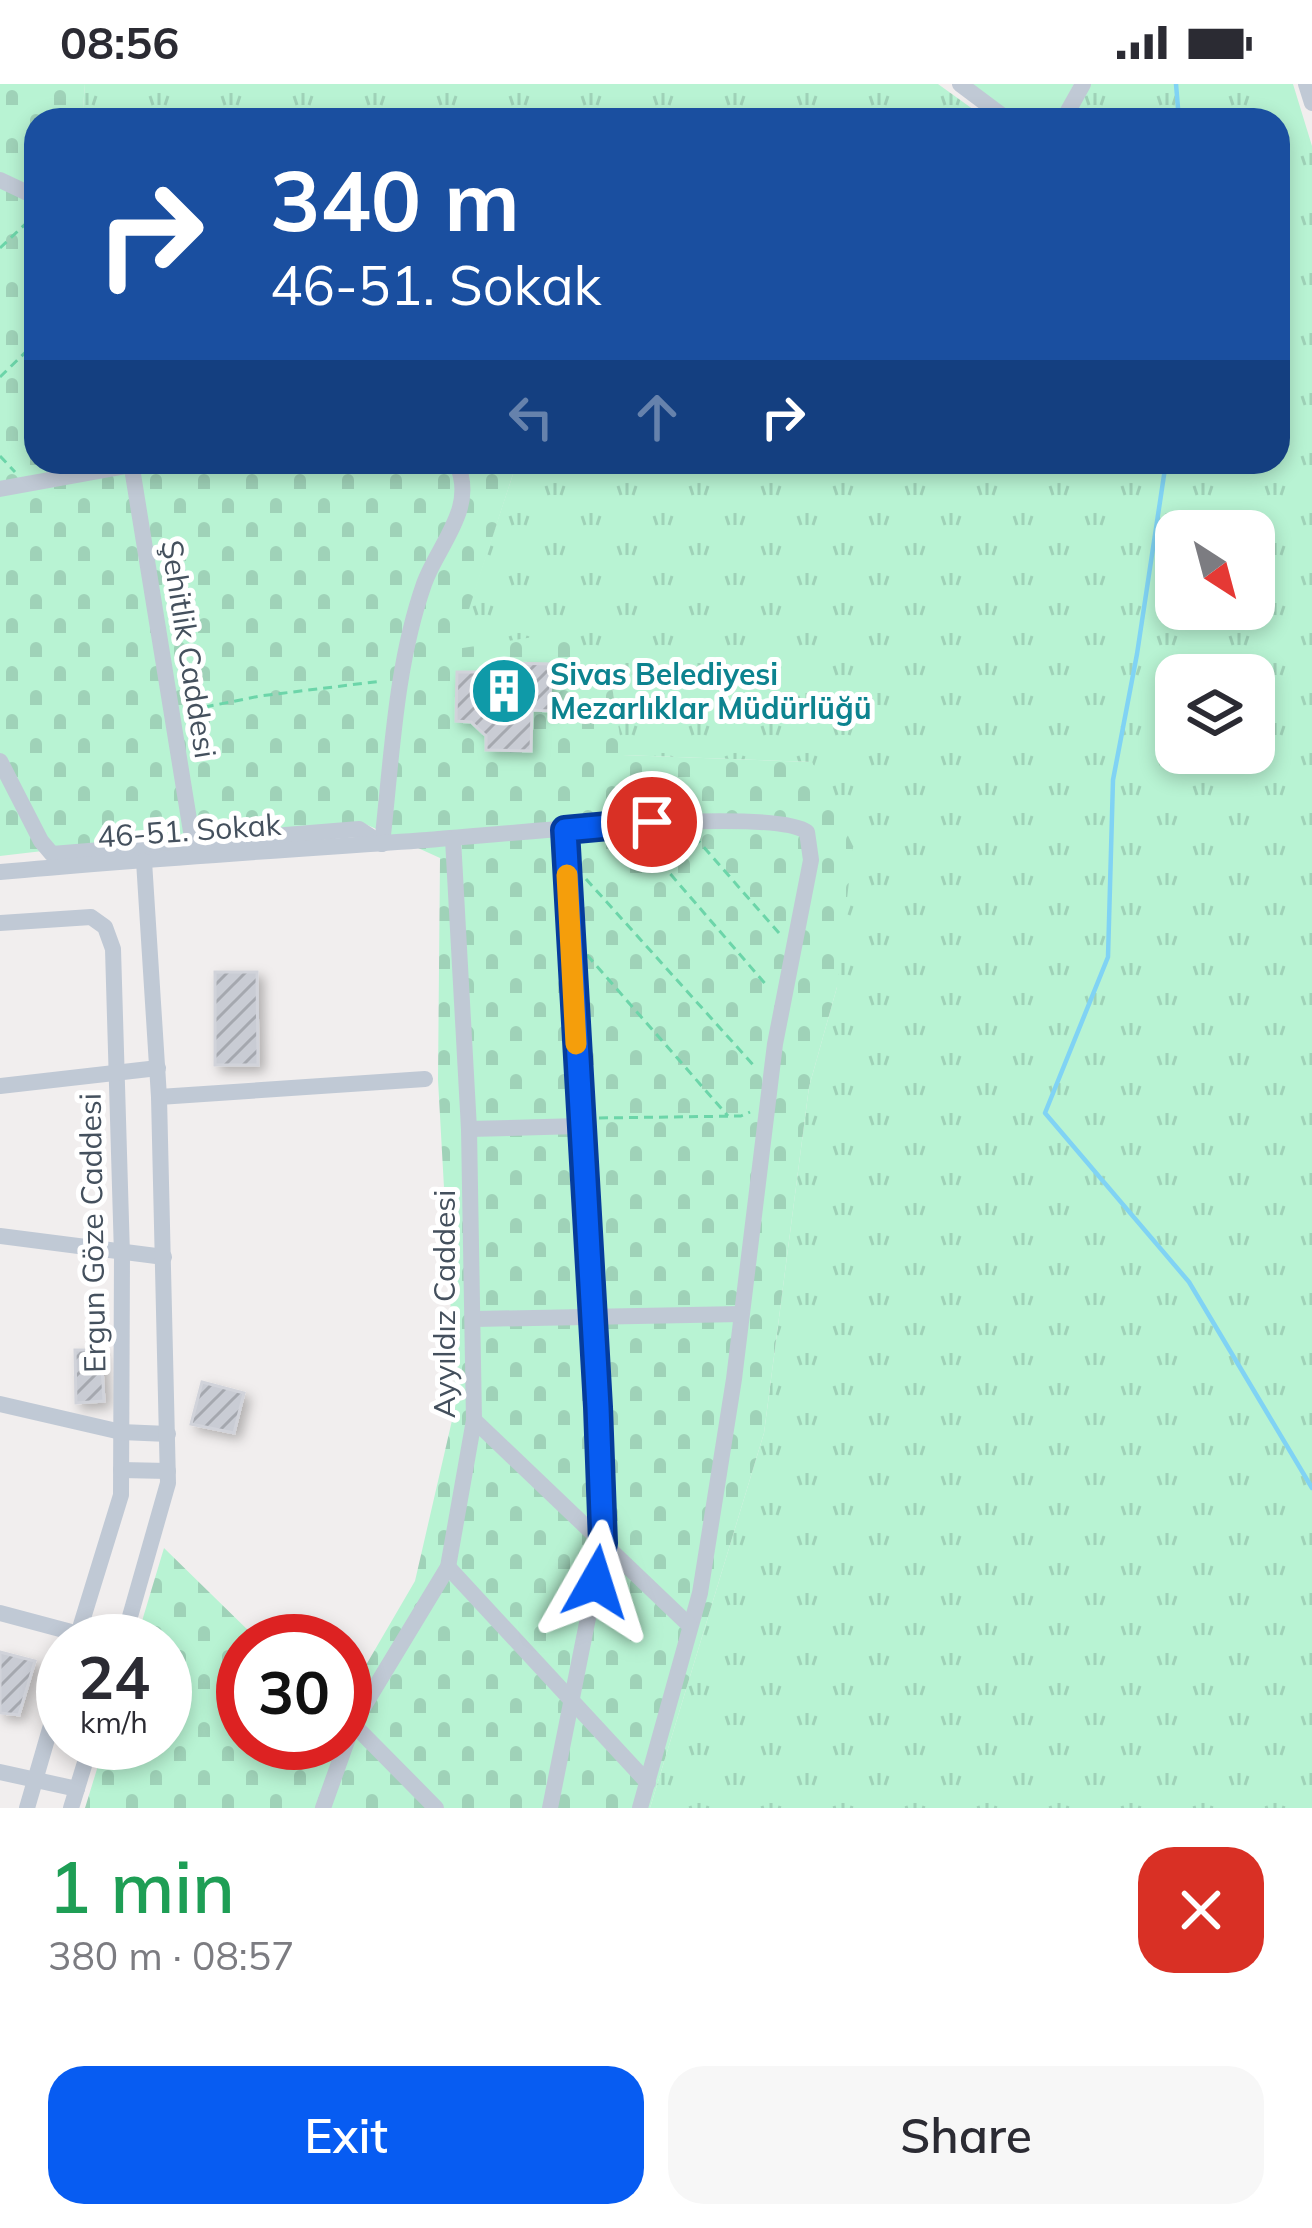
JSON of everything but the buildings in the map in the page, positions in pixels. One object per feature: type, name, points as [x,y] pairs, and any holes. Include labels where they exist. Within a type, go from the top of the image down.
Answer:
[{"type":"street","points":[[960,84],[991,108]]},
{"type":"street","points":[[1306,84],[1312,104]]},
{"type":"street","points":[[0,489],[79,474]]},
{"type":"street","name":"Şehitlik Caddesi","points":[[134,474],[193,844]]},
{"type":"street","points":[[382,844],[407,632],[427,574],[461,507],[462,474]]},
{"type":"street","name":"46-51. Sokak","points":[[0,760],[46,849],[59,856],[359,829],[382,844]]},
{"type":"street","name":"46-51. Sokak","points":[[0,872],[629,824],[798,825],[807,832],[812,850],[792,948]]},
{"type":"street","points":[[550,1808],[603,1543],[565,830]]},
{"type":"street","name":"Ayyıldız Caddesi","points":[[372,1693],[448,1568],[474,1420],[470,1129],[453,838]]},
{"type":"street","points":[[131,1614],[161,1518],[168,1471],[160,1097],[144,861]]},
{"type":"street","name":"Ergun Göze Caddesi","points":[[0,923],[91,917],[105,927],[112,949],[122,1255],[121,1495],[84,1614]]},
{"type":"street","points":[[640,1808],[700,1593],[792,948]]},
{"type":"street","points":[[0,1086],[158,1068]]},
{"type":"street","points":[[160,1097],[425,1079]]},
{"type":"street","points":[[470,1129],[580,1121]]},
{"type":"street","points":[[0,1236],[164,1257]]},
{"type":"street","points":[[476,1319],[741,1314]]},
{"type":"street","points":[[0,1404],[121,1432],[168,1434]]},
{"type":"street","points":[[474,1420],[689,1625]]},
{"type":"street","points":[[121,1470],[168,1471]]},
{"type":"street","points":[[448,1568],[648,1783]]},
{"type":"street","points":[[0,1613],[36,1624]]},
{"type":"street","points":[[372,1743],[436,1808]]},
{"type":"street","points":[[27,1808],[38,1770]]},
{"type":"street","points":[[71,1808],[83,1770]]},
{"type":"street","name":"Ayyıldız Caddesi","points":[[322,1808],[336,1770]]},
{"type":"street","points":[[0,1772],[77,1790]]},
{"type":"path","points":[[0,248],[24,225]]},
{"type":"path","points":[[0,376],[24,354]]},
{"type":"path","points":[[171,714],[260,696],[402,680]]},
{"type":"path","points":[[682,822],[792,948]]},
{"type":"path","points":[[629,824],[782,1002]]},
{"type":"path","points":[[566,858],[769,1089],[747,1114],[580,1121]]},
{"type":"path","points":[[570,936],[728,1116]]},
{"type":"green space","points":[[0,84],[85,84],[83,108],[24,108],[24,474],[513,474],[456,649],[540,636],[581,643],[611,680],[623,755],[812,762],[853,846],[837,987],[809,1087],[764,1433],[650,1808],[85,1808],[97,1770],[192,1770],[192,1614],[144,1614],[164,1548],[231,1614],[216,1614],[216,1770],[372,1770],[372,1655],[415,1581],[456,1403],[438,1080],[440,858],[363,823],[171,836],[0,856]]},
{"type":"green space","points":[[85,84],[938,84],[971,108],[83,108]]},
{"type":"green space","points":[[968,84],[1074,84],[1061,108],[1001,108]]},
{"type":"green space","points":[[1090,84],[1293,84],[1312,146],[1312,1808],[650,1808],[764,1433],[809,1087],[837,987],[812,762],[622,755],[611,680],[455,649],[513,474],[1290,474],[1290,108],[1076,108]]},
{"type":"waterway","points":[[1176,84],[1178,108]]},
{"type":"waterway","points":[[1164,474],[1113,780],[1108,957],[1045,1113],[1189,1282],[1312,1488]]},
{"type":"slow traffic","points":[[567,875],[576,1044]]},
{"type":"place","name":"Sivas Belediyesi Mezarlıklar Müdürlüğü","points":[[504,691]]},
{"type":"route","points":[[596,1582],[603,1543],[598,1407],[565,830],[652,822]]}]
